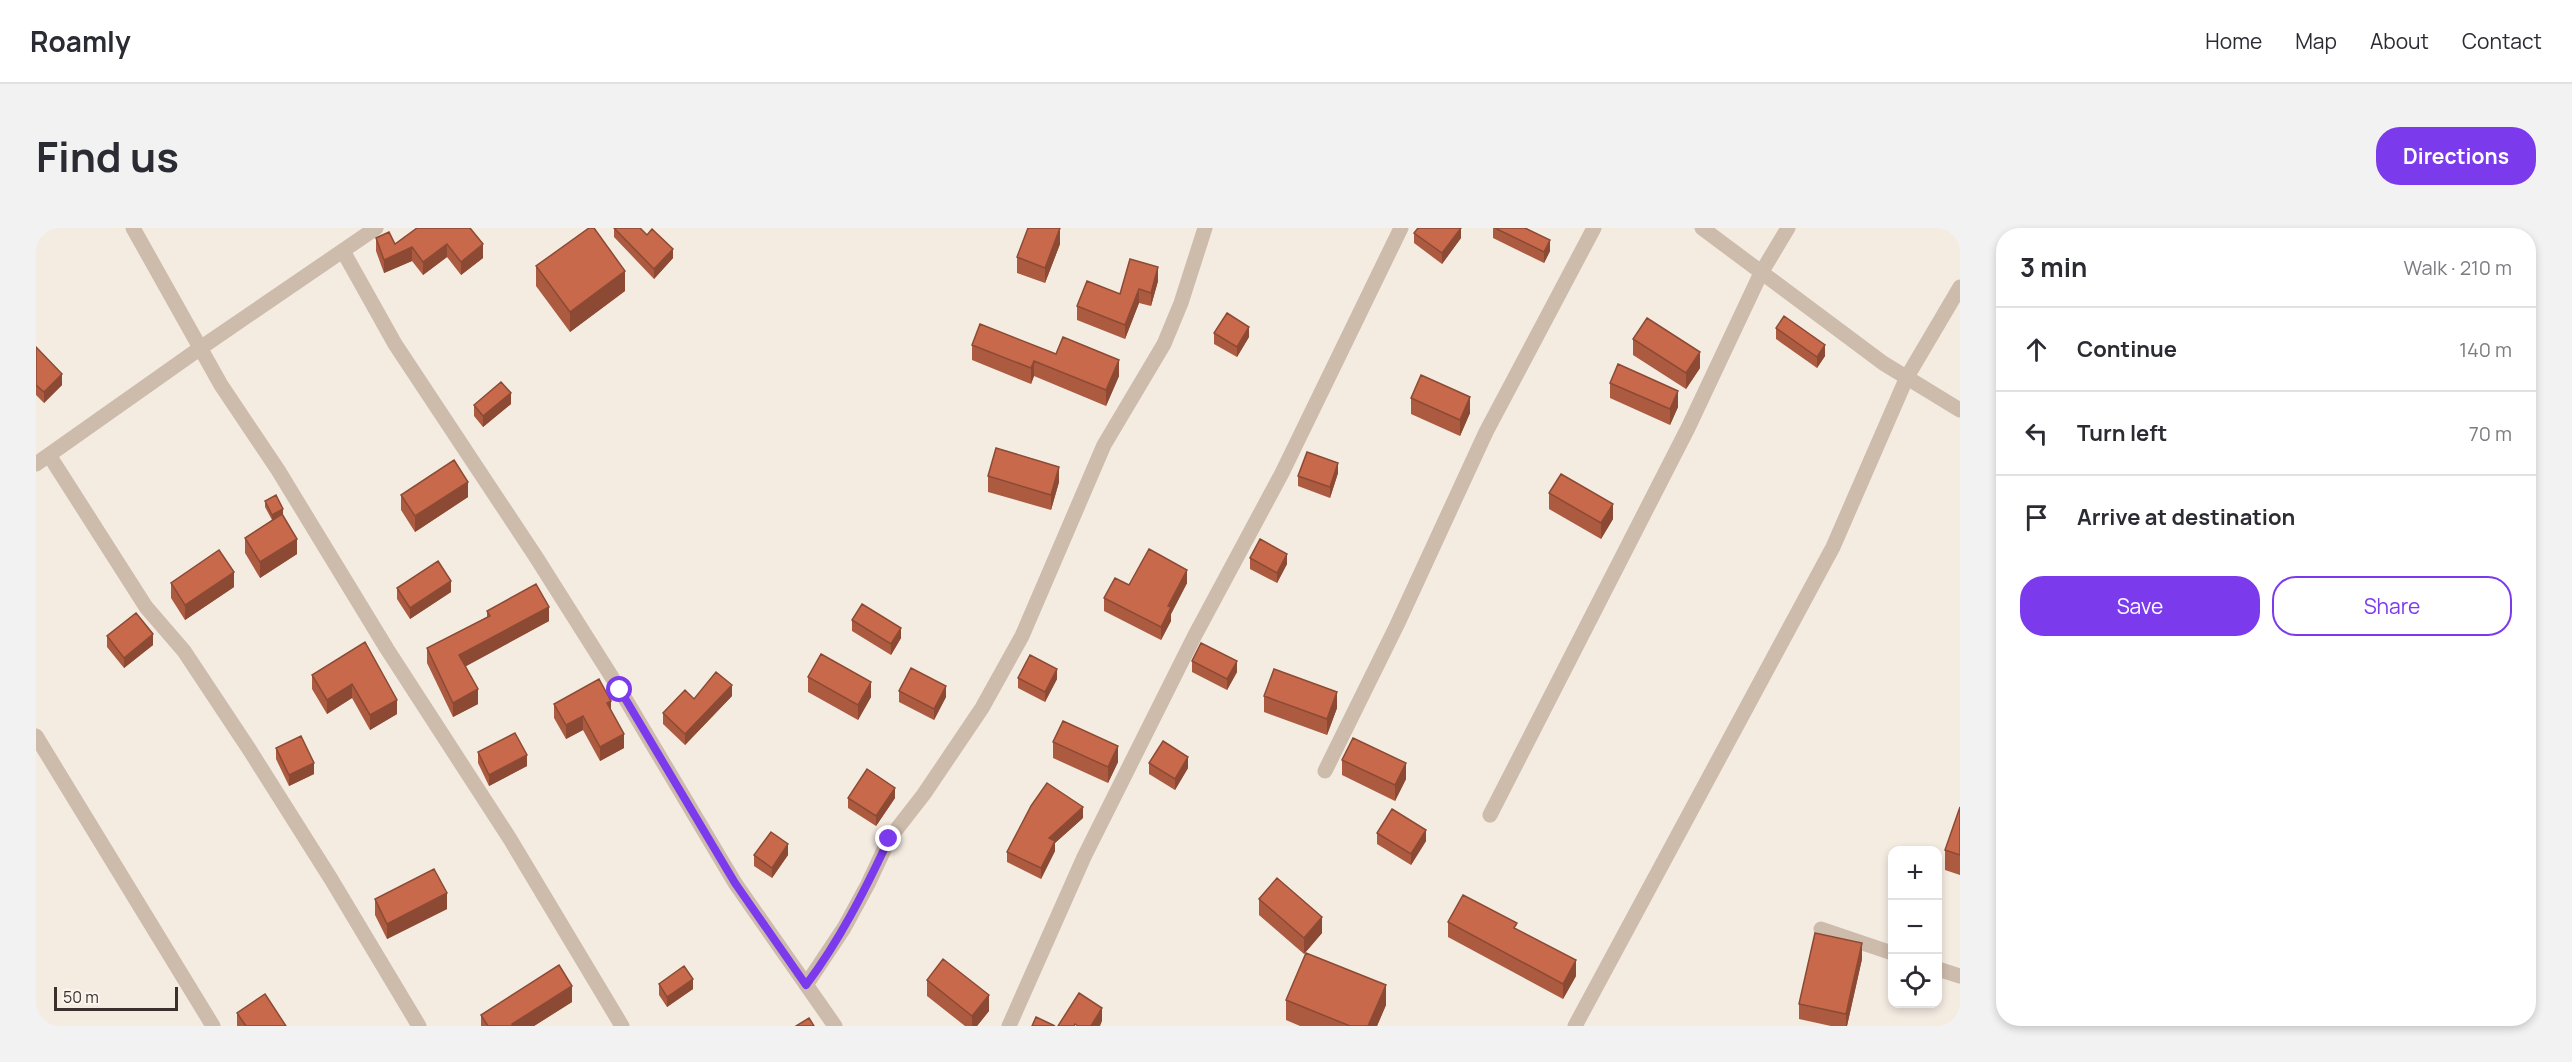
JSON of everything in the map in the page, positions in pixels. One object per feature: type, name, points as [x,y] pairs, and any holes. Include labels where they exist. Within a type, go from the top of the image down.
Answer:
[{"type":"street","points":[[133,228],[166,283],[199,349],[320,537],[387,650],[510,839],[622,1026]]},
{"type":"street","points":[[36,464],[376,228]]},
{"type":"street","points":[[806,985],[854,910],[889,839],[924,794],[982,708],[1022,636],[1104,445],[1164,344],[1181,303],[1205,228]]},
{"type":"street","points":[[1009,1026],[1084,857],[1194,637],[1282,473],[1401,228]]},
{"type":"street","points":[[1325,771],[1397,625],[1486,432],[1594,228]]},
{"type":"street","points":[[1702,228],[1907,377],[1960,410]]},
{"type":"street","points":[[1490,815],[1688,428],[1761,273],[1788,228]]},
{"type":"street","points":[[343,251],[395,344],[536,557],[608,671],[735,883],[836,1026]]},
{"type":"street","points":[[1575,1026],[1833,547],[1907,377],[1960,286]]},
{"type":"street","points":[[49,455],[146,607],[184,651],[249,749],[332,879],[419,1026]]},
{"type":"street","points":[[36,736],[213,1026]]},
{"type":"street","points":[[1821,929],[1888,951]]},
{"type":"street","points":[[1942,970],[1960,976]]},
{"type":"building","points":[[417,228],[470,228],[483,244],[461,262],[447,244],[423,262],[412,247],[384,260],[376,238],[389,232],[395,244]]},
{"type":"building","points":[[589,228],[594,228],[625,271],[570,312],[536,266]]},
{"type":"building","points":[[614,228],[640,228],[647,235],[652,229],[673,249],[654,269]]},
{"type":"building","points":[[1028,228],[1060,228],[1045,268],[1017,257]]},
{"type":"building","points":[[1418,228],[1461,228],[1442,253],[1414,233]]},
{"type":"building","points":[[1495,228],[1525,228],[1550,240],[1544,252]]},
{"type":"building","points":[[1130,259],[1158,267],[1151,293],[1139,289],[1125,325],[1077,306],[1087,281],[1120,294]]},
{"type":"building","points":[[1227,313],[1249,327],[1237,347],[1214,333]]},
{"type":"building","points":[[1784,316],[1825,345],[1817,357],[1776,328]]},
{"type":"building","points":[[1647,318],[1700,352],[1686,373],[1633,339]]},
{"type":"building","points":[[980,324],[1056,354],[1063,337],[1119,360],[1106,390],[1034,361],[1031,368],[972,345]]},
{"type":"building","points":[[36,347],[62,374],[44,392],[36,385]]},
{"type":"building","points":[[1618,364],[1678,391],[1670,409],[1610,383]]},
{"type":"building","points":[[1421,375],[1470,397],[1460,420],[1411,398]]},
{"type":"building","points":[[501,382],[511,393],[483,416],[474,405]]},
{"type":"building","points":[[996,448],[1059,467],[1051,495],[988,476]]},
{"type":"building","points":[[1307,452],[1338,463],[1330,487],[1298,476]]},
{"type":"building","points":[[454,460],[468,482],[415,516],[401,495]]},
{"type":"building","points":[[1561,474],[1613,504],[1601,523],[1549,493]]},
{"type":"building","points":[[276,495],[283,509],[272,515],[265,501]]},
{"type":"building","points":[[282,514],[297,539],[260,562],[245,538]]},
{"type":"building","points":[[1260,539],[1287,554],[1277,573],[1250,558]]},
{"type":"building","points":[[1149,549],[1187,570],[1168,606],[1171,607],[1161,627],[1104,598],[1115,578],[1129,585]]},
{"type":"building","points":[[219,550],[234,572],[185,605],[171,583]]},
{"type":"building","points":[[438,561],[451,581],[410,608],[397,588]]},
{"type":"building","points":[[536,584],[549,607],[459,655],[478,689],[453,703],[427,648],[490,616],[487,611]]},
{"type":"building","points":[[862,604],[901,628],[891,644],[852,620]]},
{"type":"building","points":[[136,613],[153,634],[124,658],[107,636]]},
{"type":"building","points":[[365,642],[397,700],[370,715],[352,684],[327,700],[312,675]]},
{"type":"building","points":[[1201,643],[1237,661],[1227,679],[1192,661]]},
{"type":"building","points":[[821,654],[871,682],[858,705],[808,677]]},
{"type":"building","points":[[1030,655],[1057,669],[1045,692],[1018,678]]},
{"type":"building","points":[[911,668],[946,686],[934,709],[899,691]]},
{"type":"building","points":[[1274,669],[1337,692],[1327,719],[1264,696]]},
{"type":"building","points":[[716,672],[732,685],[685,734],[663,713],[685,690],[694,699]]},
{"type":"building","points":[[599,679],[611,701],[607,703],[624,734],[600,747],[583,716],[566,725],[554,704]]},
{"type":"building","points":[[1063,721],[1118,746],[1108,767],[1053,742]]},
{"type":"building","points":[[515,733],[527,755],[489,775],[478,752]]},
{"type":"building","points":[[301,736],[314,763],[289,775],[276,748]]},
{"type":"building","points":[[1353,738],[1406,763],[1395,785],[1342,760]]},
{"type":"building","points":[[1163,741],[1188,757],[1175,779],[1149,763]]},
{"type":"building","points":[[867,769],[895,788],[876,816],[848,798]]},
{"type":"building","points":[[1047,783],[1083,807],[1049,838],[1055,841],[1041,868],[1007,852],[1031,806]]},
{"type":"building","points":[[1960,807],[1960,855],[1945,850]]},
{"type":"building","points":[[1392,809],[1426,830],[1411,854],[1377,833]]},
{"type":"building","points":[[771,832],[788,844],[772,868],[754,855]]},
{"type":"building","points":[[434,869],[447,893],[387,924],[375,899]]},
{"type":"building","points":[[1277,878],[1322,917],[1304,938],[1259,899]]},
{"type":"building","points":[[1463,895],[1517,923],[1514,928],[1576,960],[1563,984],[1448,922]]},
{"type":"building","points":[[1815,933],[1862,943],[1846,1014],[1799,1004]]},
{"type":"building","points":[[1306,953],[1386,985],[1368,1026],[1350,1026],[1286,1000]]},
{"type":"building","points":[[943,959],[989,995],[972,1016],[927,980]]},
{"type":"building","points":[[559,965],[572,986],[512,1024],[513,1026],[488,1026],[481,1015]]},
{"type":"building","points":[[684,966],[693,979],[667,997],[659,984]]},
{"type":"building","points":[[1079,993],[1102,1008],[1091,1026],[1075,1024],[1074,1026],[1058,1026]]},
{"type":"building","points":[[265,994],[286,1026],[246,1026],[237,1013]]},
{"type":"building","points":[[1036,1017],[1055,1026],[1032,1026]]},
{"type":"building","points":[[809,1018],[814,1026],[796,1026]]},
{"type":"route","points":[[620,690],[735,883],[806,985],[844,928],[889,839]]}]
